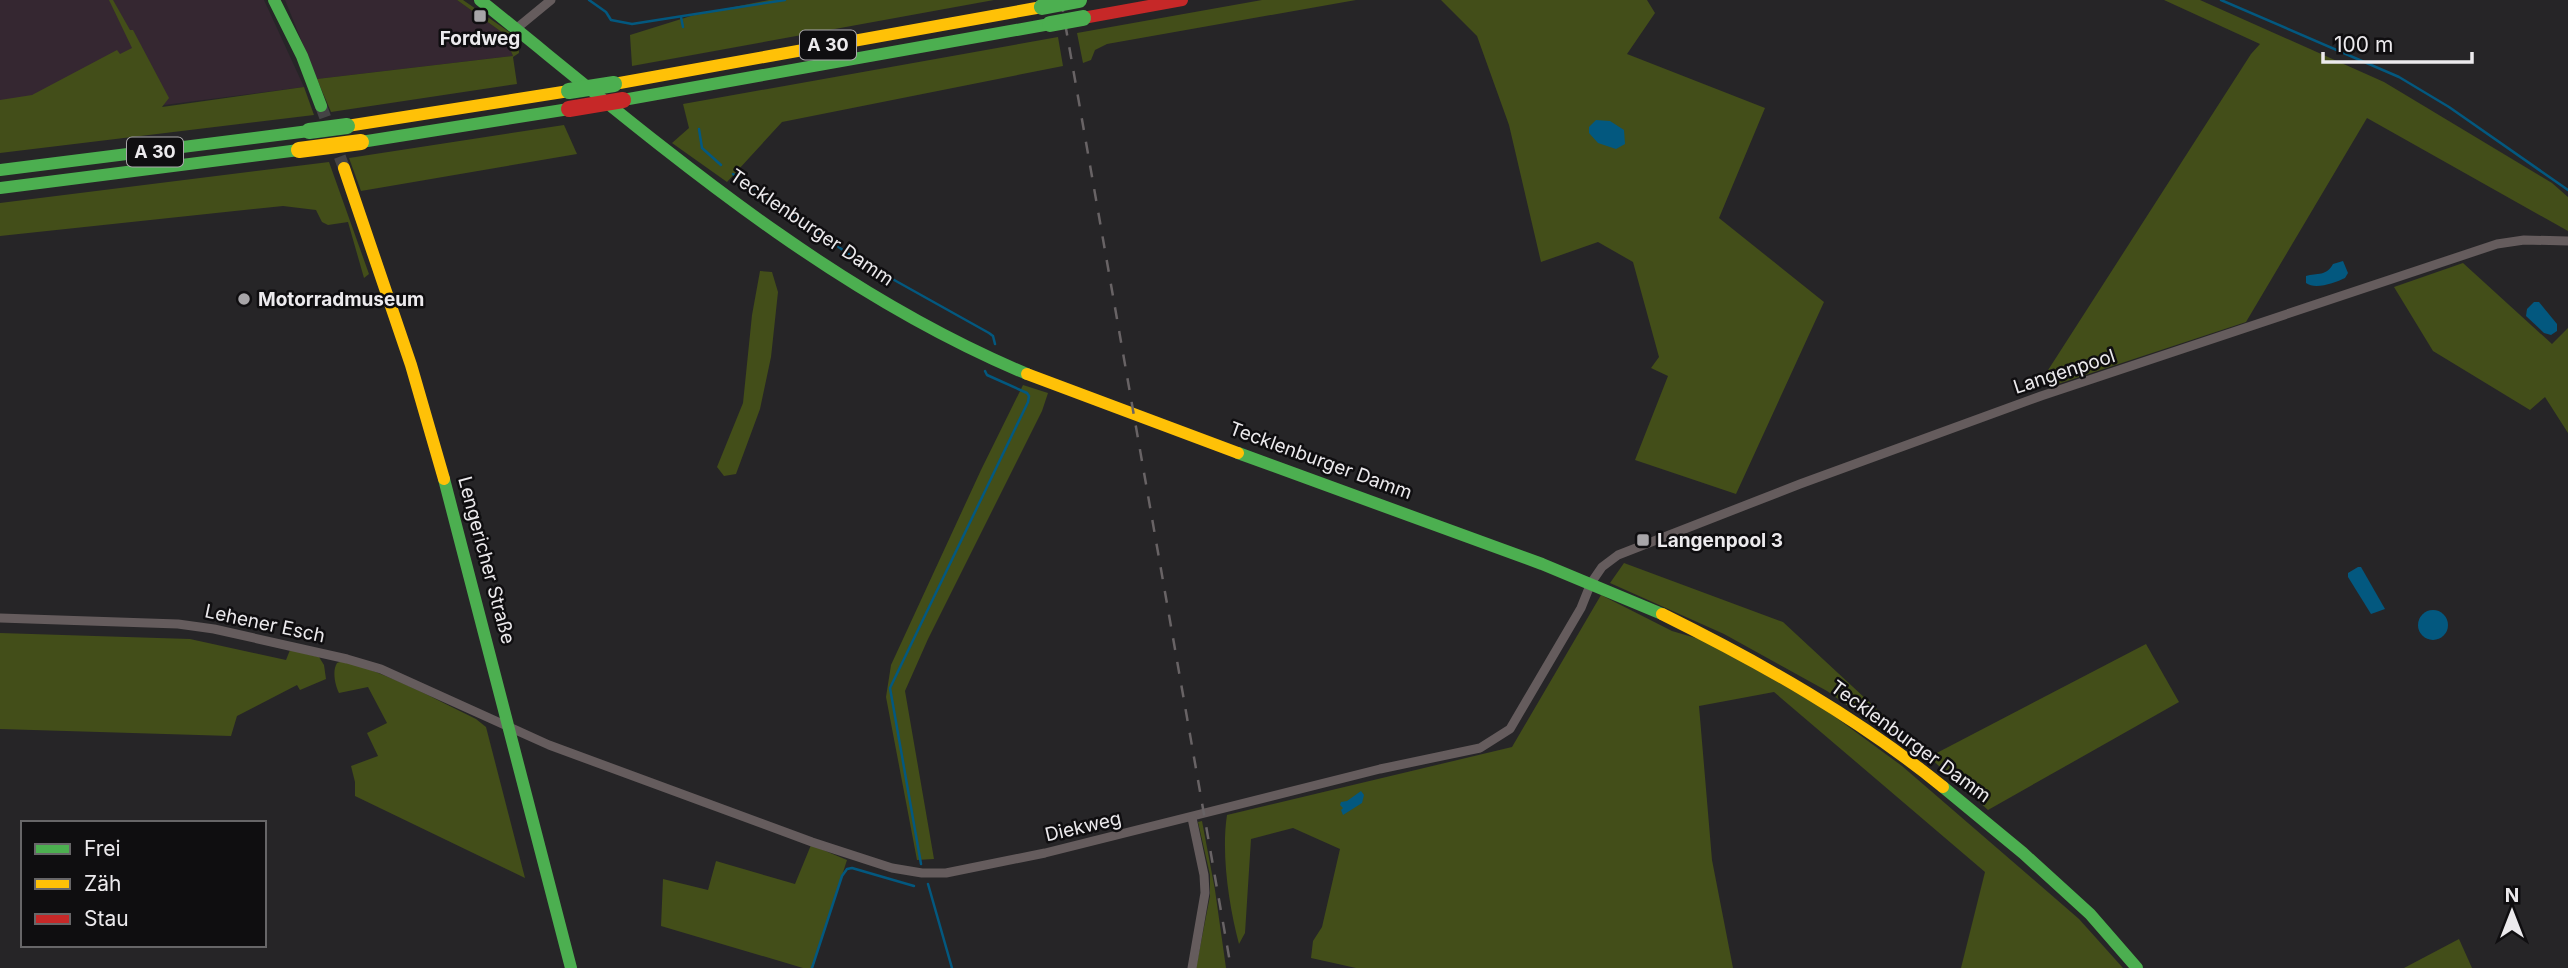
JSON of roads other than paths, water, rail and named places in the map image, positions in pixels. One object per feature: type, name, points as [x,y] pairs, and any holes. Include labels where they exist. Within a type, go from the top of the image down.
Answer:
[{"type":"main road","points":[[274,0],[302,56],[321,106]]},
{"type":"main road","name":"Tecklenburger Damm","points":[[480,0],[716,187],[849,282],[911,318],[966,346],[1067,390],[1591,583],[1644,605],[1785,678],[1846,716],[1930,777],[2023,853],[2090,914],[2137,968]]},
{"type":"main road","name":"A 30","points":[[0,170],[193,148],[614,84],[1080,0]]},
{"type":"main road","name":"A 30","points":[[0,188],[361,142],[569,109],[1182,0]]},
{"type":"main road","name":"Lengericher Straße","points":[[344,168],[375,251],[425,408],[571,968]]},
{"type":"street","points":[[517,28],[551,0]]},
{"type":"street","name":"Langenpool","points":[[1591,583],[1602,567],[1618,555],[1800,484],[2041,396],[2497,244],[2524,240],[2568,241]]},
{"type":"street","name":"Diekweg","points":[[509,727],[549,745],[862,859],[892,869],[946,873],[1192,817],[1380,769],[1480,748],[1510,729],[1521,713],[1581,607],[1591,583]]},
{"type":"street","name":"Lehener Esch","points":[[0,618],[178,624],[215,629],[381,669],[509,727]]},
{"type":"street","points":[[1192,817],[1205,893],[1192,968]]},
{"type":"water","points":[[1596,120],[1610,121],[1624,130],[1625,144],[1616,149],[1598,143],[1589,133],[1589,127]]},
{"type":"water","points":[[2343,261],[2348,273],[2345,278],[2320,286],[2306,283],[2306,276],[2325,272],[2333,264]]},
{"type":"water","points":[[2534,302],[2539,302],[2557,324],[2557,331],[2551,335],[2544,333],[2526,316],[2527,309]]},
{"type":"water","points":[[2361,567],[2385,609],[2371,614],[2348,577],[2348,573]]},
{"type":"water","points":[[2433,610],[2444,614],[2448,625],[2444,636],[2433,640],[2422,636],[2418,625],[2422,614]]},
{"type":"water","points":[[1361,791],[1364,795],[1362,803],[1343,815],[1341,802]]},
{"type":"waterway","points":[[589,0],[606,12],[611,20],[632,24],[785,0]]},
{"type":"waterway","points":[[2221,0],[2399,77],[2449,107],[2568,190]]},
{"type":"waterway","points":[[681,17],[683,27]]},
{"type":"waterway","points":[[699,129],[702,148],[721,165]]},
{"type":"waterway","points":[[733,174],[853,257],[989,333],[995,344]]},
{"type":"waterway","points":[[921,864],[890,688],[1028,402],[1027,393],[987,375],[985,371]]},
{"type":"waterway","points":[[812,968],[842,876],[847,869],[852,868],[914,886]]},
{"type":"waterway","points":[[928,884],[952,968]]},
{"type":"tunnel","points":[[321,106],[344,168]]},
{"type":"railway","points":[[1061,0],[1231,968]]},
{"type":"place","name":"Fordweg","points":[[480,16]]},
{"type":"place","name":"Motorradmuseum","points":[[244,299]]},
{"type":"place","name":"Langenpool 3","points":[[1643,540]]}]
